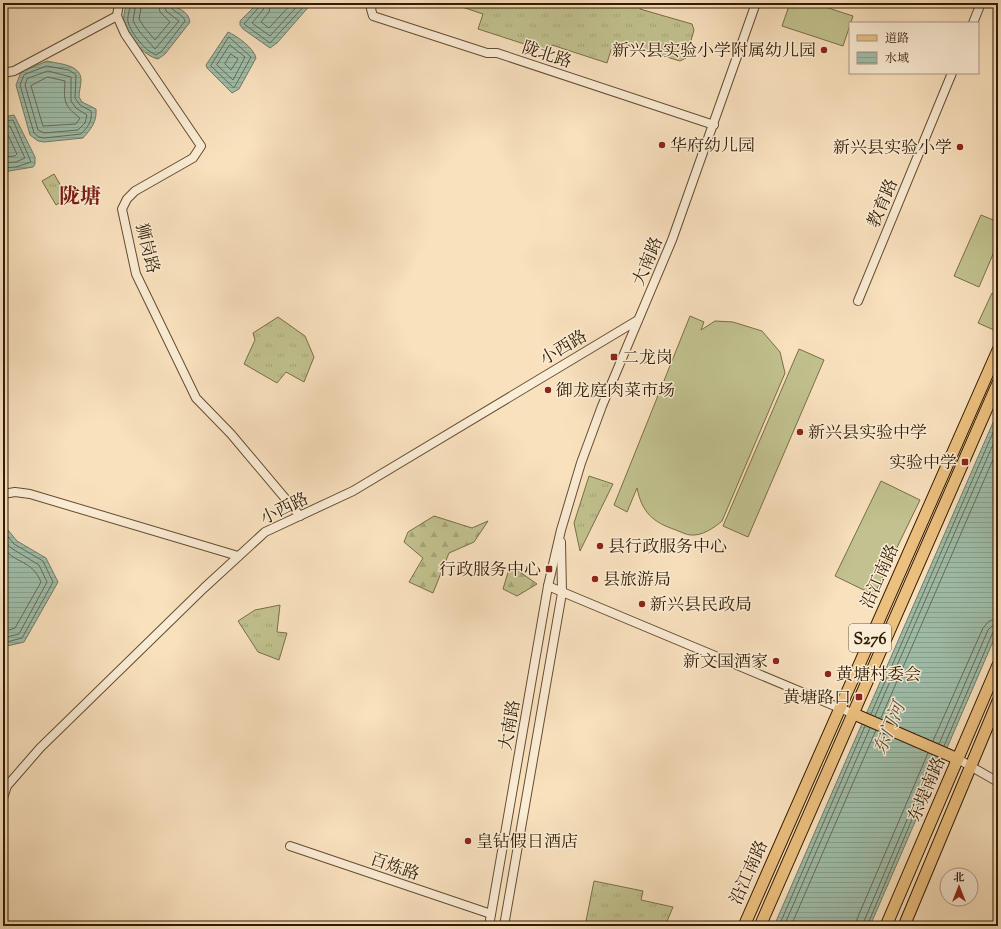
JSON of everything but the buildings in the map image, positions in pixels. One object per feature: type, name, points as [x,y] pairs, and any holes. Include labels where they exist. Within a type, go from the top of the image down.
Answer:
[{"type":"main road","name":"沿江南路","points":[[744,926],[839,707],[998,350]]},
{"type":"main road","name":"沿江南路","points":[[760,926],[998,383]]},
{"type":"main road","name":"东堤南路","points":[[886,926],[998,666]]},
{"type":"main road","name":"东堤南路","points":[[904,926],[998,701]]},
{"type":"main road","points":[[854,714],[958,758]]},
{"type":"street","points":[[3,73],[14,71],[117,16],[119,3]]},
{"type":"street","name":"陇北路","points":[[373,3],[371,13],[372,16],[487,53],[497,53],[714,125]]},
{"type":"street","name":"大南路","points":[[489,926],[548,586],[561,530],[581,463],[602,406],[672,240],[756,3]]},
{"type":"street","points":[[973,22],[982,3]]},
{"type":"street","name":"狮岗路","points":[[117,16],[125,34],[201,146],[193,158],[135,191],[127,199],[122,209],[136,274],[196,398],[231,434],[300,516]]},
{"type":"street","name":"教育路","points":[[858,301],[952,74]]},
{"type":"street","name":"小西路","points":[[3,798],[7,786],[40,748],[238,556],[265,532],[353,491],[638,320]]},
{"type":"street","points":[[3,494],[14,492],[30,494],[238,556]]},
{"type":"street","name":"大南路","points":[[504,926],[562,593],[561,530]]},
{"type":"street","points":[[548,586],[854,714]]},
{"type":"street","points":[[958,758],[998,782]]},
{"type":"street","name":"百炼路","points":[[290,846],[491,914]]},
{"type":"green space","points":[[450,3],[642,3],[640,9],[692,24],[694,30],[686,58],[680,61],[620,43],[612,47],[607,63],[552,45],[549,52],[478,29],[483,14]]},
{"type":"green space","points":[[790,3],[813,3],[853,16],[851,22],[849,22],[849,28],[843,46],[782,26]]},
{"type":"green space","points":[[54,174],[68,198],[56,205],[42,181]]},
{"type":"green space","points":[[981,215],[998,222],[998,254],[994,252],[979,287],[954,276]]},
{"type":"green space","points":[[992,293],[998,296],[998,321],[994,330],[978,323]]},
{"type":"green space","points":[[690,316],[704,322],[701,330],[715,321],[733,322],[762,331],[780,352],[785,373],[722,521],[708,531],[695,535],[689,535],[654,520],[645,510],[637,488],[627,512],[614,505]]},
{"type":"green space","points":[[278,317],[305,336],[314,357],[304,382],[286,372],[277,383],[244,364],[255,340],[253,333]]},
{"type":"green space","points":[[799,349],[824,360],[748,537],[723,526]]},
{"type":"green space","points":[[589,476],[613,484],[580,551],[574,523]]},
{"type":"green space","points":[[881,481],[920,500],[874,595],[835,576]]},
{"type":"green space","points":[[434,516],[472,528],[488,521],[474,542],[449,553],[433,593],[409,582],[423,558],[404,542],[408,532]]},
{"type":"green space","points":[[509,569],[517,570],[537,584],[517,596],[503,589]]},
{"type":"green space","points":[[280,605],[277,632],[287,633],[279,660],[258,652],[238,621],[255,610]]},
{"type":"green space","points":[[594,881],[643,891],[641,900],[673,907],[665,926],[585,926]]},
{"type":"water","points":[[127,3],[154,3],[173,6],[187,15],[190,22],[165,54],[158,59],[147,54],[132,39],[124,22],[124,12]]},
{"type":"water","points":[[258,3],[312,3],[277,43],[270,48],[243,29],[240,25],[240,21]]},
{"type":"water","points":[[228,32],[249,46],[256,58],[239,89],[232,93],[207,68],[206,65]]},
{"type":"water","points":[[47,61],[68,66],[77,71],[81,80],[79,97],[82,102],[96,109],[96,118],[93,125],[83,138],[44,142],[38,141],[30,135],[16,85],[21,72]]},
{"type":"water","points":[[14,115],[35,157],[35,164],[33,167],[3,172],[3,117]]},
{"type":"water","name":"东门河","points":[[998,411],[998,630],[870,926],[774,926]]},
{"type":"water","points":[[3,524],[17,541],[46,558],[58,582],[24,642],[3,647]]},
{"type":"place","name":"新兴县实验小学附属幼儿园","points":[[824,50]]},
{"type":"place","name":"华府幼儿园","points":[[662,145]]},
{"type":"place","name":"新兴县实验小学","points":[[960,147]]},
{"type":"place","name":"二龙岗","points":[[614,357]]},
{"type":"place","name":"御龙庭肉菜市场","points":[[548,390]]},
{"type":"place","name":"新兴县实验中学","points":[[800,432]]},
{"type":"place","name":"实验中学","points":[[965,462]]},
{"type":"place","name":"县行政服务中心","points":[[600,546]]},
{"type":"place","name":"行政服务中心","points":[[549,569]]},
{"type":"place","name":"县旅游局","points":[[595,579]]},
{"type":"place","name":"新兴县民政局","points":[[642,604]]},
{"type":"place","name":"新文国酒家","points":[[776,661]]},
{"type":"place","name":"黄塘村委会","points":[[828,674]]},
{"type":"place","name":"黄塘路口","points":[[859,697]]},
{"type":"place","name":"皇钻假日酒店","points":[[468,841]]},
{"type":"district","name":"陇塘","points":[[80,196]]}]
